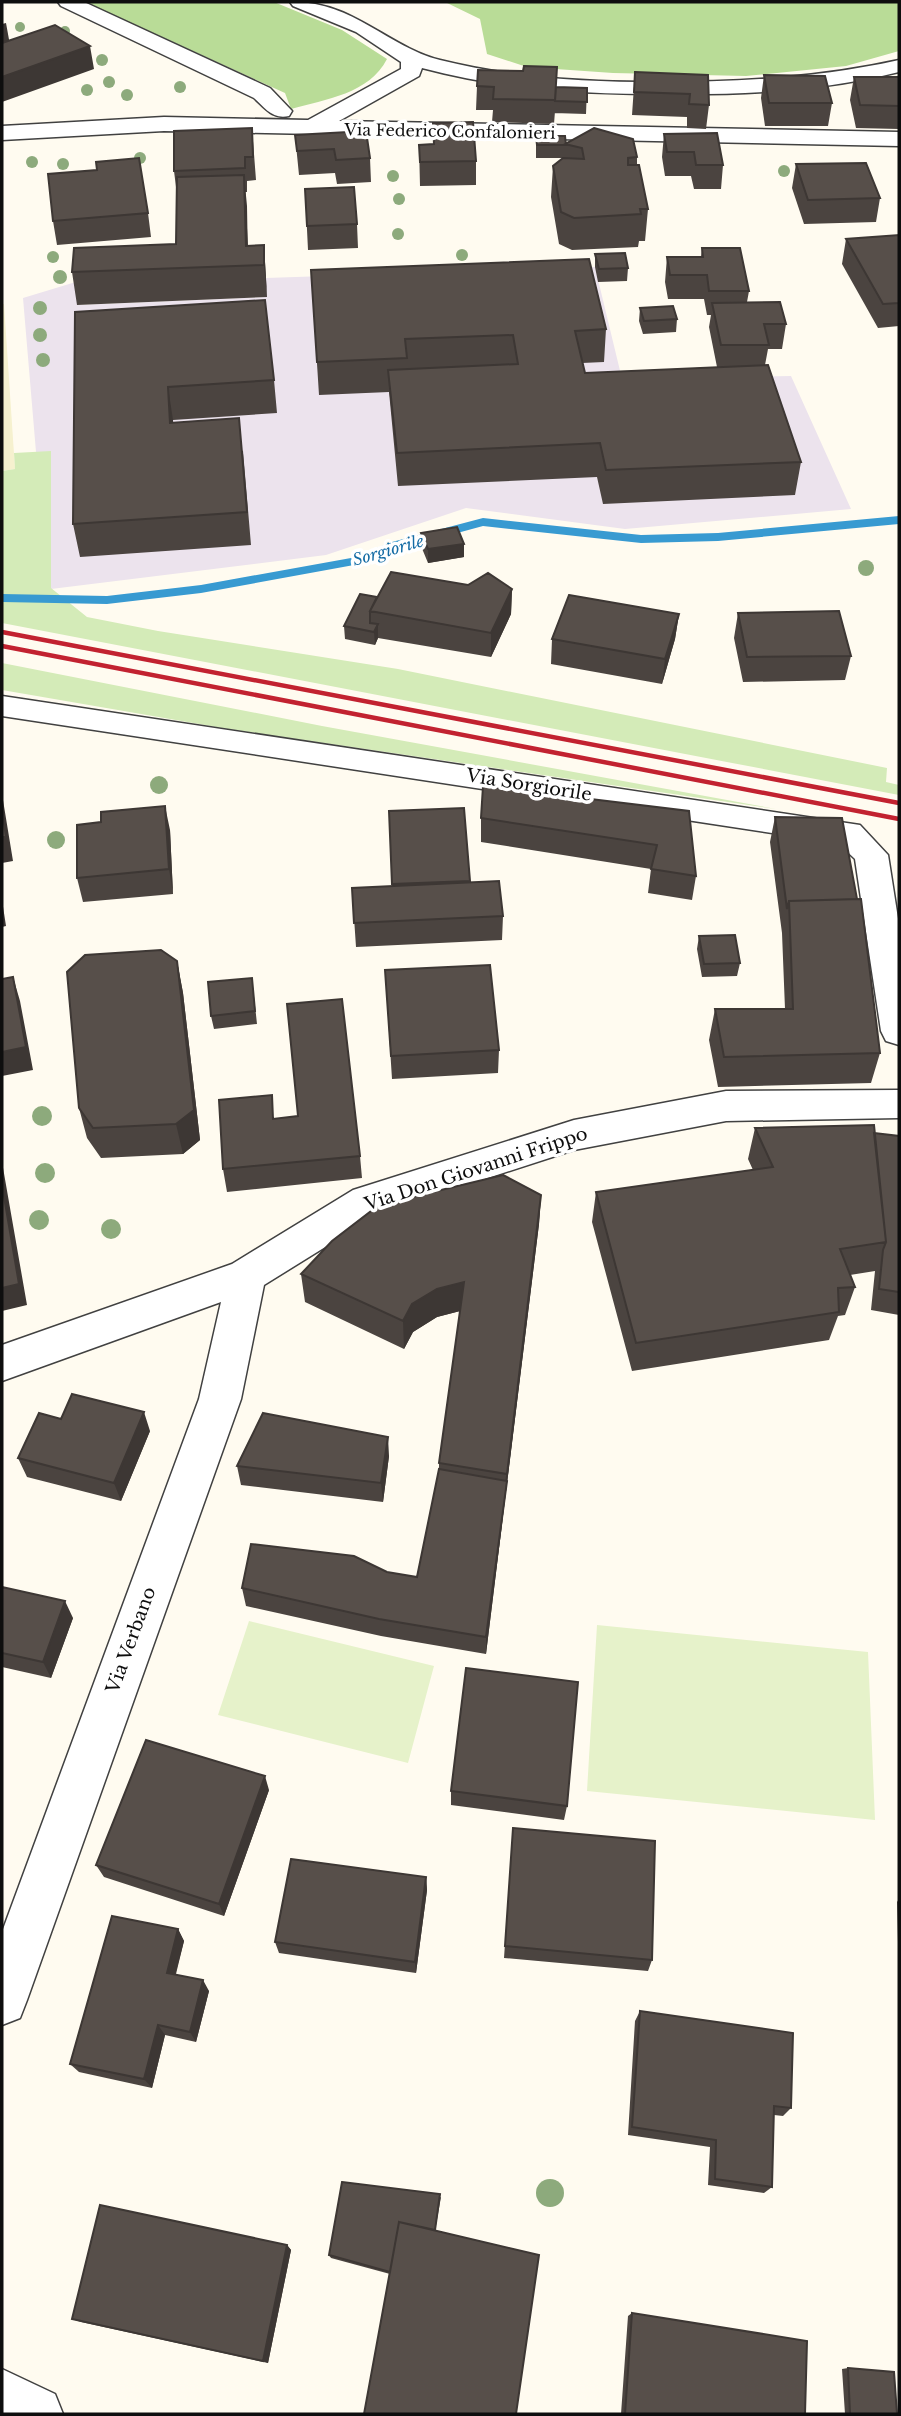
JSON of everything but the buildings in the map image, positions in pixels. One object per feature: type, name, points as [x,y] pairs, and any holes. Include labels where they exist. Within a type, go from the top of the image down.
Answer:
[{"type":"street","points":[[68,2],[262,93],[281,111]]},
{"type":"street","points":[[300,2],[363,28],[411,59],[467,73],[535,84],[724,89],[801,84],[869,74],[899,66]]},
{"type":"street","points":[[311,128],[412,72],[411,59]]},
{"type":"street","name":"Via Federico Confalonieri","points":[[2,133],[164,124],[899,139]]},
{"type":"street","name":"Via Sorgiorile","points":[[2,706],[848,833],[871,855],[899,1031]]},
{"type":"street","name":"Via Don Giovanni Frippo","points":[[2,1363],[246,1276],[367,1201],[574,1135],[726,1106],[899,1104]]},
{"type":"street","name":"Via Verbano","points":[[2,2000],[220,1399],[246,1276]]},
{"type":"street","points":[[2,2397],[35,2414]]},
{"type":"shaded area","points":[[595,267],[622,379],[791,376],[851,509],[625,529],[466,508],[326,555],[51,589],[51,452],[36,452],[23,298],[79,281],[78,305],[266,297],[266,278]]},
{"type":"shaded area","points":[[2,304],[15,469],[2,471]]},
{"type":"green space","points":[[85,2],[274,2],[342,30],[387,59],[379,71],[358,88],[291,109],[285,93]]},
{"type":"green space","points":[[445,2],[899,2],[899,51],[846,66],[746,76],[613,73],[527,67],[487,54],[480,19]]},
{"type":"green space","points":[[51,451],[51,588],[87,617],[398,669],[887,768],[886,782],[899,785],[899,795],[2,623],[2,471],[15,469],[14,453]]},
{"type":"green space","points":[[2,663],[322,726],[776,809],[228,729],[2,690]]},
{"type":"green space","points":[[249,1621],[434,1666],[408,1763],[218,1715]]},
{"type":"green space","points":[[597,1625],[868,1652],[875,1820],[587,1791]]},
{"type":"waterway","name":"Sorgiorile","points":[[2,598],[107,600],[201,589],[354,561],[397,545],[483,522],[641,539],[718,537],[899,520]]},
{"type":"railway","points":[[2,632],[899,803]]},
{"type":"railway","points":[[2,646],[899,819]]}]
